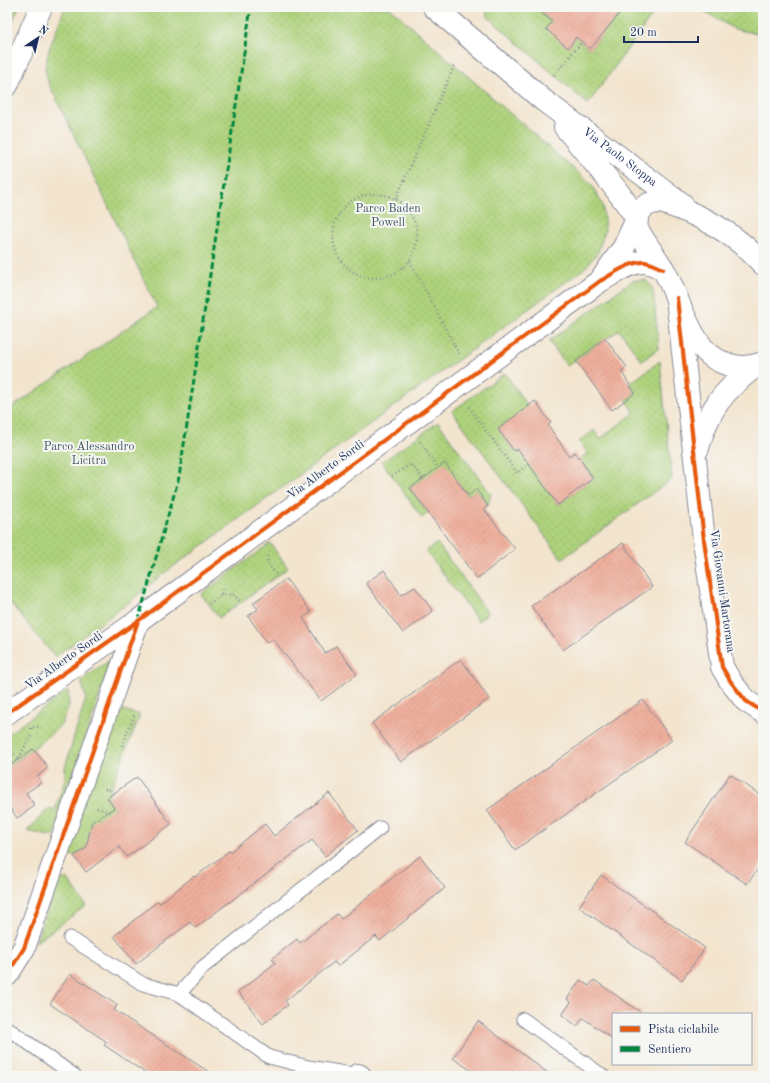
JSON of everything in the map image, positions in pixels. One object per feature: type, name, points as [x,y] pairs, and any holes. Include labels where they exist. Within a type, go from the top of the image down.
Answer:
[{"type":"street","points":[[7,85],[41,7]]},
{"type":"street","name":"Via Paolo Stoppa","points":[[440,9],[543,100],[697,215]]},
{"type":"street","name":"Via Paolo Stoppa","points":[[543,100],[606,177],[637,219],[637,229],[663,269],[697,340],[705,350],[716,360],[728,366],[742,368],[761,364]]},
{"type":"street","name":"Via Alberto Sordi","points":[[600,281],[624,247],[642,209],[650,203],[661,202],[697,215]]},
{"type":"street","points":[[697,215],[717,226],[763,246]]},
{"type":"street","points":[[717,226],[747,247],[763,264]]},
{"type":"street","name":"Via Alberto Sordi","points":[[7,714],[138,620],[600,281],[631,265],[644,262],[663,269]]},
{"type":"street","name":"Via Giovanni Martorana","points":[[677,298],[704,540],[722,667],[731,682],[746,701],[763,712]]},
{"type":"street","points":[[695,457],[702,429],[710,414],[725,393],[739,379],[761,364]]},
{"type":"street","points":[[7,975],[24,948],[138,620]]},
{"type":"lane","points":[[179,994],[203,967],[380,828]]},
{"type":"lane","points":[[70,938],[143,984],[179,994],[269,1057],[308,1067],[359,1075]]},
{"type":"lane","points":[[523,1019],[603,1076]]},
{"type":"lane","points":[[7,1028],[76,1076]]},
{"type":"path","points":[[554,74],[582,42]]},
{"type":"path","points":[[396,199],[455,64]]},
{"type":"path","points":[[369,194],[382,194],[396,199],[407,209],[415,221],[418,235],[416,247],[410,261],[396,274],[382,278],[368,278],[354,273],[340,261],[334,248],[333,231],[337,217],[346,205],[355,198],[369,194]]},
{"type":"path","points":[[410,261],[462,358]]},
{"type":"path","points":[[465,402],[517,474],[531,462]]},
{"type":"path","points":[[416,437],[438,468]]},
{"type":"path","points":[[392,476],[411,464],[423,479]]},
{"type":"path","points":[[268,553],[267,562],[277,576]]},
{"type":"path","points":[[221,595],[234,595],[242,603]]},
{"type":"path","points":[[7,744],[18,759],[31,736],[31,727],[41,727]]},
{"type":"green space","points":[[7,7],[19,7],[7,34]]},
{"type":"green space","points":[[65,7],[389,7],[592,185],[603,206],[605,231],[598,252],[585,268],[163,574],[128,603],[55,657],[7,599],[7,411],[157,307],[48,82],[45,68],[49,49]]},
{"type":"green space","points":[[485,7],[536,7],[552,22],[568,48],[576,37],[590,49],[625,7],[658,7],[588,104],[488,17]]},
{"type":"green space","points":[[697,7],[763,7],[763,35],[734,29]]},
{"type":"green space","points":[[633,280],[646,280],[653,289],[659,348],[642,361],[619,330],[567,366],[549,341]]},
{"type":"green space","points":[[660,361],[672,479],[562,559],[452,411],[505,373],[528,407],[498,429],[514,451],[521,446],[537,475],[558,505],[593,478],[580,459],[588,453],[579,442],[594,430],[600,439],[634,413],[626,399],[635,393],[629,384]]},
{"type":"green space","points":[[438,422],[491,494],[488,506],[476,490],[468,496],[445,464],[410,488],[428,513],[422,518],[382,462]]},
{"type":"green space","points":[[270,543],[288,568],[219,618],[201,594]]},
{"type":"green space","points":[[437,543],[488,613],[478,621],[426,551]]},
{"type":"green space","points":[[111,659],[54,837],[27,831],[48,809],[55,810],[65,779],[65,767],[86,698],[81,681]]},
{"type":"green space","points":[[68,690],[69,706],[61,725],[33,749],[7,767],[7,735]]},
{"type":"green space","points":[[120,709],[140,715],[107,798],[114,808],[86,848],[74,856],[65,854],[81,802]]},
{"type":"green space","points":[[57,879],[68,879],[86,906],[36,942]]},
{"type":"building","points":[[536,7],[625,7],[590,49],[576,37],[568,48],[546,29],[552,22]]},
{"type":"building","points":[[605,338],[627,367],[621,371],[635,393],[612,410],[576,361]]},
{"type":"building","points":[[535,401],[551,423],[548,425],[569,456],[575,452],[593,478],[558,505],[518,449],[514,451],[498,429]]},
{"type":"building","points":[[445,463],[468,496],[476,489],[488,506],[484,509],[515,549],[477,579],[410,488]]},
{"type":"building","points":[[623,543],[652,587],[563,650],[531,606]]},
{"type":"building","points":[[384,570],[401,595],[415,587],[433,611],[403,633],[366,583]]},
{"type":"building","points":[[286,579],[311,612],[303,618],[325,653],[336,646],[357,674],[321,701],[273,639],[267,643],[248,616],[258,609],[253,603]]},
{"type":"building","points":[[461,659],[489,699],[401,762],[372,723]]},
{"type":"building","points":[[643,700],[672,740],[515,850],[487,810]]},
{"type":"building","points":[[33,749],[48,767],[37,777],[42,782],[26,793],[35,806],[17,818],[9,806],[7,807],[7,765],[8,767]]},
{"type":"building","points":[[730,774],[763,797],[763,862],[747,884],[685,842]]},
{"type":"building","points":[[137,777],[171,824],[127,857],[119,847],[86,872],[74,856],[86,848],[92,822],[114,808],[107,798]]},
{"type":"building","points":[[329,793],[358,830],[325,856],[312,840],[195,928],[190,922],[136,964],[114,936],[158,901],[160,903],[194,876],[195,877],[229,851],[230,852],[265,824],[274,836]]},
{"type":"building","points":[[420,856],[445,888],[380,941],[376,936],[338,966],[334,962],[285,1001],[288,1005],[263,1024],[238,992],[275,963],[272,959],[297,939],[300,943],[337,914],[341,919]]},
{"type":"building","points":[[601,875],[705,948],[682,980],[579,907]]},
{"type":"building","points":[[70,974],[117,1005],[114,1010],[215,1076],[150,1076],[104,1045],[107,1042],[50,1004]]},
{"type":"building","points":[[580,980],[589,986],[594,980],[642,1013],[612,1013],[612,1038],[583,1018],[577,1026],[562,1015],[571,1002],[567,999]]},
{"type":"building","points":[[478,1021],[552,1076],[479,1076],[453,1058]]},
{"type":"marked path","points":[[138,621],[179,477],[251,7]]},
{"type":"cycle path","points":[[7,713],[138,621],[600,281],[622,268],[639,262],[650,263],[663,269]]},
{"type":"cycle path","points":[[677,298],[704,540],[722,667],[731,682],[746,701],[763,712]]},
{"type":"cycle path","points":[[7,975],[24,948],[138,621]]},
{"type":"park label","name":"Parco Baden Powell","points":[[388,216]]},
{"type":"park label","name":"Parco Alessandro Licitra","points":[[89,454]]}]
